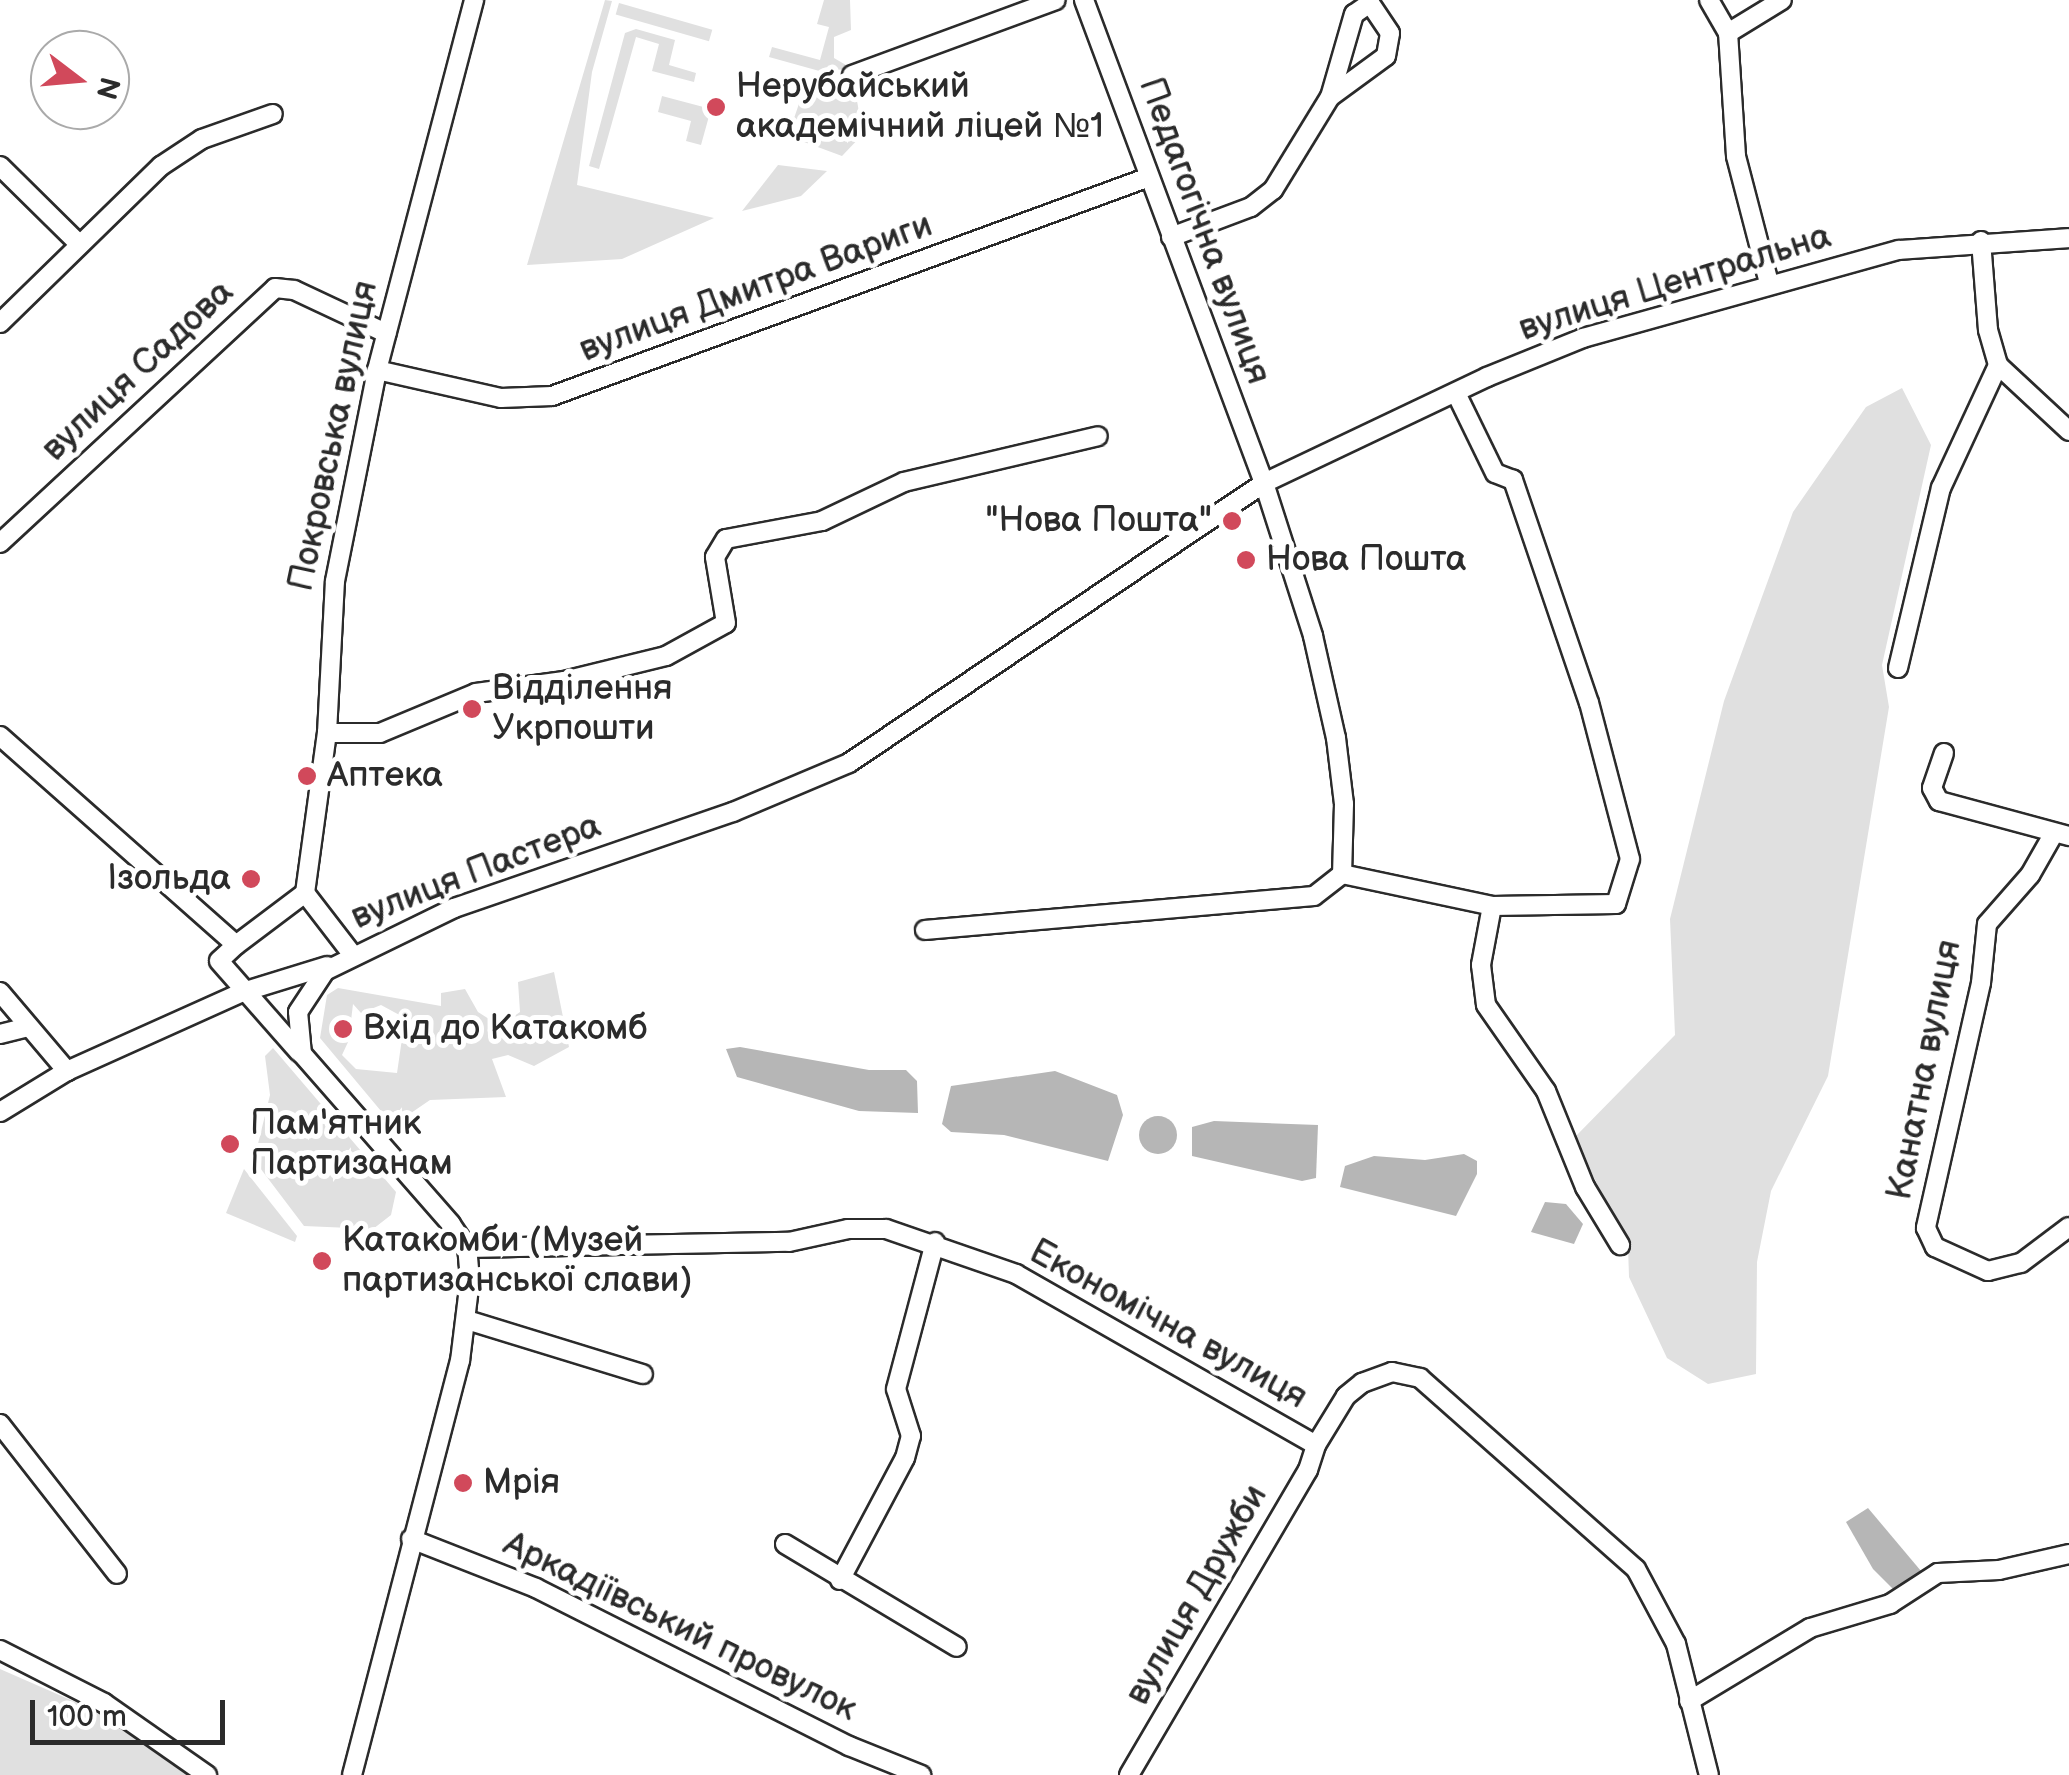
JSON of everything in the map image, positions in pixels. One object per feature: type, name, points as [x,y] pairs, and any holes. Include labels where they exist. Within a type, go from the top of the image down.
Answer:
[{"type":"street","name":"Покровська вулиця","points":[[304,893],[327,733],[330,609],[377,370],[474,0]]},
{"type":"street","points":[[852,75],[1056,0]]},
{"type":"street","name":"Педагогічна вулиця","points":[[1084,0],[1264,484],[1313,636],[1336,738],[1344,804],[1342,874]]},
{"type":"street","points":[[1709,0],[1728,33],[1736,156],[1769,284]]},
{"type":"street","points":[[1728,33],[1782,0]]},
{"type":"street","points":[[1172,237],[1263,199],[1330,98],[1354,14],[1362,5],[1378,8],[1390,33],[1386,56],[1330,98]]},
{"type":"street","points":[[0,323],[182,151],[274,114]]},
{"type":"street","points":[[0,166],[80,245]]},
{"type":"street","name":"вулиця Дмитра Вариги","points":[[377,370],[501,398],[552,396],[1149,177]]},
{"type":"street","name":"вулиця Центральна","points":[[1264,484],[1583,338],[1898,250],[1981,241],[2069,238]]},
{"type":"street","points":[[1898,668],[1941,488],[1998,365],[1981,241]]},
{"type":"street","name":"вулиця Садова","points":[[0,543],[275,288],[294,290],[386,333]]},
{"type":"street","points":[[1998,365],[2069,431]]},
{"type":"street","points":[[925,930],[1314,896],[1342,874],[1492,906],[1609,908],[1622,896],[1630,860],[1618,797],[1514,480],[1495,473],[1456,393]]},
{"type":"street","points":[[327,733],[380,733],[476,692],[564,681],[666,656],[726,623],[715,557],[726,539],[822,521],[904,482],[1098,436]]},
{"type":"street","name":"вулиця Пастера","points":[[302,1054],[296,1025],[303,996],[345,958],[454,908],[733,812],[849,763],[1264,484]]},
{"type":"street","points":[[0,736],[236,945]]},
{"type":"street","points":[[1944,753],[1932,788],[1939,801],[2061,835]]},
{"type":"street","name":"Канатна вулиця","points":[[2061,835],[1987,924],[1980,984],[1926,1228],[1935,1247],[1988,1271],[2021,1263],[2069,1227]]},
{"type":"street","points":[[0,1112],[67,1071],[243,992],[345,958],[304,893],[219,961],[243,992],[302,1054],[467,1248],[467,1320],[352,1775]]},
{"type":"street","points":[[1492,906],[1481,965],[1486,1004],[1546,1091],[1586,1187],[1620,1246]]},
{"type":"street","points":[[0,992],[67,1071]]},
{"type":"street","points":[[0,1034],[28,1027]]},
{"type":"street","name":"Економічна вулиця","points":[[467,1248],[789,1242],[866,1228],[935,1242],[1078,1306],[1316,1445],[1346,1396],[1378,1376],[1401,1372],[1441,1391],[1636,1569],[1664,1613],[1709,1775]]},
{"type":"street","points":[[840,1580],[906,1458],[911,1436],[896,1389],[935,1242]]},
{"type":"street","points":[[467,1320],[643,1374]]},
{"type":"street","points":[[0,1424],[117,1574]]},
{"type":"street","name":"вулиця Дружби","points":[[1129,1775],[1308,1470],[1316,1445]]},
{"type":"street","name":"Аркадіївський провулок","points":[[411,1539],[536,1588],[849,1746],[920,1775]]},
{"type":"street","points":[[785,1544],[956,1646]]},
{"type":"street","points":[[1689,1701],[1810,1628],[1890,1604],[1938,1574],[1999,1570],[2069,1554]]},
{"type":"street","points":[[0,1650],[104,1703],[207,1775]]},
{"type":"shaded area","points":[[605,0],[612,1],[592,72],[577,185],[714,218],[622,259],[527,265]]},
{"type":"shaded area","points":[[824,0],[850,0],[851,30],[834,37],[834,58],[851,68],[823,72],[769,57],[772,47],[820,60],[829,27],[817,24]]},
{"type":"shaded area","points":[[619,3],[712,30],[709,41],[616,15]]},
{"type":"shaded area","points":[[636,29],[675,40],[669,65],[696,73],[694,82],[652,71],[659,44],[636,37],[599,169],[589,166],[625,33]]},
{"type":"shaded area","points":[[853,79],[863,134],[842,156],[788,136],[804,89]]},
{"type":"shaded area","points":[[662,96],[711,109],[701,145],[686,141],[691,121],[658,112]]},
{"type":"shaded area","points":[[778,165],[827,171],[801,196],[742,211]]},
{"type":"shaded area","points":[[1902,388],[1931,445],[1882,665],[1889,707],[1828,1076],[1771,1191],[1757,1262],[1756,1374],[1708,1384],[1667,1358],[1629,1277],[1628,1246],[1574,1138],[1675,1035],[1670,919],[1724,701],[1793,512],[1866,407]]},
{"type":"shaded area","points":[[554,972],[569,1047],[534,1066],[508,1055],[492,1059],[506,1097],[430,1100],[411,1113],[401,1135],[320,1038],[327,995],[338,988],[441,1006],[441,993],[465,989],[478,1012],[500,1026],[520,1012],[518,982]],"holes":[[[353,1004],[361,1013],[381,1005],[405,1018],[397,1073],[356,1069],[342,1055],[349,1040],[342,1037],[343,1020],[351,1021]]]},
{"type":"shaded area","points":[[740,1047],[869,1070],[906,1070],[917,1081],[918,1113],[859,1111],[737,1077],[726,1049]]},
{"type":"shaded area","points":[[273,1048],[396,1192],[391,1215],[373,1229],[304,1226],[254,1160],[270,1095],[265,1056]]},
{"type":"shaded area","points":[[1055,1071],[1117,1095],[1123,1115],[1108,1161],[1004,1135],[951,1132],[942,1124],[951,1086]]},
{"type":"shaded area","points":[[1158,1116],[1171,1122],[1177,1135],[1171,1148],[1158,1154],[1145,1148],[1139,1135],[1145,1122]]},
{"type":"shaded area","points":[[1214,1121],[1318,1125],[1316,1178],[1302,1181],[1192,1156],[1192,1127]]},
{"type":"shaded area","points":[[1464,1154],[1477,1161],[1477,1174],[1456,1216],[1340,1187],[1345,1166],[1374,1156],[1425,1160]]},
{"type":"shaded area","points":[[244,1169],[297,1236],[295,1242],[226,1213]]},
{"type":"shaded area","points":[[1545,1202],[1566,1204],[1583,1224],[1574,1244],[1531,1232]]},
{"type":"shaded area","points":[[1868,1508],[1921,1571],[1894,1590],[1873,1569],[1846,1522]]},
{"type":"shaded area","points":[[0,1669],[98,1712],[197,1775],[0,1775]]},
{"type":"place","name":"Нерубайський академічний ліцей №1","points":[[716,107]]},
{"type":"place","name":"\"Нова Пошта\"","points":[[1232,521]]},
{"type":"place","name":"Нова Пошта","points":[[1246,560]]},
{"type":"place","name":"Відділення Укрпошти","points":[[472,709]]},
{"type":"place","name":"Аптека","points":[[307,776]]},
{"type":"place","name":"Ізольда","points":[[251,879]]},
{"type":"place","name":"Вхід до Катакомб","points":[[343,1029]]},
{"type":"place","name":"Пам'ятник Партизанам","points":[[230,1144]]},
{"type":"place","name":"Катакомби (Музей партизанської слави)","points":[[322,1261]]},
{"type":"place","name":"Мрія","points":[[463,1483]]}]
